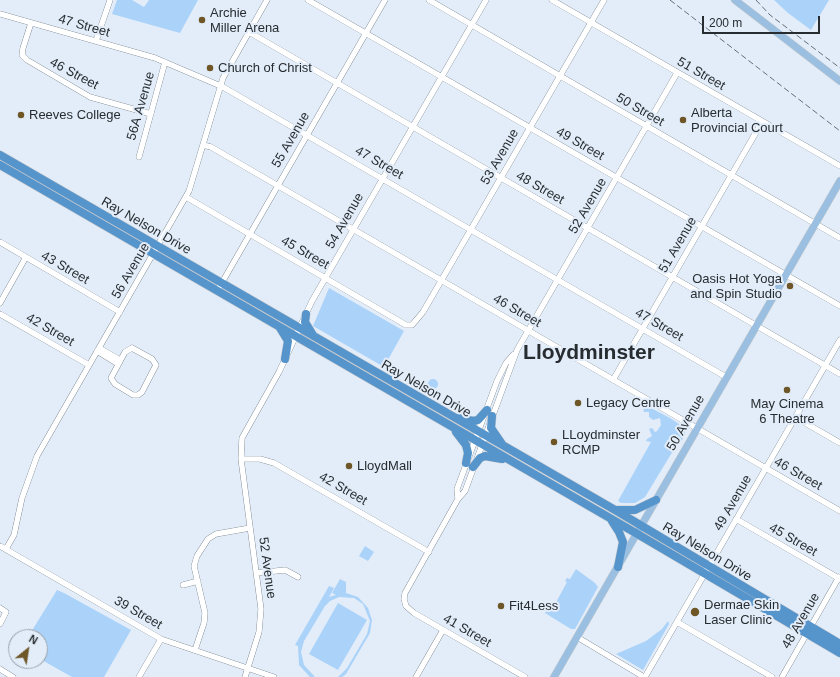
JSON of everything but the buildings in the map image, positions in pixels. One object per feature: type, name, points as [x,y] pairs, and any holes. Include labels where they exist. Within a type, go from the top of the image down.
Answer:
[{"type":"highway","name":"Ray Nelson Drive","points":[[0,155],[155,250]]},
{"type":"highway","name":"Ray Nelson Drive","points":[[0,165],[155,250],[297,332],[448,425],[507,449],[615,510],[706,570]]},
{"type":"highway","name":"Ray Nelson Drive","points":[[219,287],[278,326],[315,337],[448,415],[512,462],[637,534],[706,570],[809,630],[840,644]]},
{"type":"highway","points":[[306,314],[305,322],[315,337]]},
{"type":"highway","points":[[278,326],[288,341],[285,359]]},
{"type":"highway","points":[[414,410],[425,411]]},
{"type":"highway","points":[[448,415],[473,421],[478,420],[489,413],[491,428],[495,436],[507,449]]},
{"type":"highway","points":[[448,425],[461,436],[466,443],[470,465],[485,456],[497,457],[512,462]]},
{"type":"highway","points":[[615,510],[635,510],[656,500]]},
{"type":"highway","points":[[610,518],[623,540],[623,549],[618,567]]},
{"type":"highway","name":"Ray Nelson Drive","points":[[809,630],[840,653]]},
{"type":"main road","points":[[735,0],[840,81]]},
{"type":"main road","name":"50 Avenue","points":[[554,677],[840,181]]},
{"type":"street","points":[[96,41],[110,0]]},
{"type":"street","name":"56 Avenue","points":[[6,549],[14,535],[22,498],[37,456],[186,197],[191,186],[220,85],[267,0]]},
{"type":"street","name":"49 Street","points":[[308,0],[840,306]]},
{"type":"street","name":"55 Avenue","points":[[219,287],[385,0]]},
{"type":"street","name":"50 Street","points":[[429,0],[840,238]]},
{"type":"street","name":"54 Avenue","points":[[241,459],[240,449],[243,435],[285,359],[312,302],[486,0]]},
{"type":"street","name":"51 Street","points":[[552,0],[840,166]]},
{"type":"street","name":"53 Avenue","points":[[414,325],[604,0]]},
{"type":"street","name":"47 Street","points":[[0,14],[166,62],[220,85],[726,377]]},
{"type":"street","name":"46 Street","points":[[31,23],[22,55],[27,60],[90,97],[151,114]]},
{"type":"street","name":"48 Street","points":[[249,32],[840,374]]},
{"type":"street","name":"56A Avenue","points":[[139,157],[166,62]]},
{"type":"street","name":"52 Avenue","points":[[404,599],[408,588],[458,499],[465,491],[470,465],[489,413],[518,350],[677,72]]},
{"type":"street","name":"51 Avenue","points":[[613,380],[762,122]]},
{"type":"street","name":"46 Street","points":[[203,145],[211,147],[840,511]]},
{"type":"street","name":"45 Street","points":[[186,197],[406,325],[414,325]]},
{"type":"street","name":"43 Street","points":[[0,242],[120,312]]},
{"type":"street","points":[[0,303],[26,257]]},
{"type":"street","name":"42 Street","points":[[0,314],[89,365]]},
{"type":"street","name":"49 Avenue","points":[[645,677],[840,340]]},
{"type":"street","points":[[132,348],[156,363],[156,367],[140,394],[133,395],[112,382],[111,376],[119,362],[127,350],[132,348]]},
{"type":"street","points":[[98,350],[119,362]]},
{"type":"street","points":[[795,417],[840,443]]},
{"type":"street","name":"52 Avenue","points":[[241,459],[257,573],[261,619],[258,636],[245,677]]},
{"type":"street","name":"42 Street","points":[[241,459],[260,459],[274,463],[429,552]]},
{"type":"street","name":"52 Avenue","points":[[458,499],[456,489],[470,465]]},
{"type":"street","name":"45 Street","points":[[736,519],[840,578]]},
{"type":"street","points":[[195,650],[204,623],[205,613],[194,566],[197,556],[208,539],[224,532],[250,528]]},
{"type":"street","name":"39 Street","points":[[0,546],[161,639],[274,677]]},
{"type":"street","points":[[257,573],[285,570],[298,577]]},
{"type":"street","name":"48 Avenue","points":[[782,677],[840,578]]},
{"type":"street","points":[[183,585],[198,581]]},
{"type":"street","name":"41 Street","points":[[404,599],[406,606],[414,613],[525,677]]},
{"type":"street","points":[[0,624],[6,612],[1,608]]},
{"type":"street","points":[[677,622],[772,677]]},
{"type":"street","points":[[416,677],[444,630]]},
{"type":"street","points":[[577,637],[645,677]]},
{"type":"street","points":[[139,677],[161,639]]},
{"type":"street","points":[[0,669],[13,677]]},
{"type":"shaded area","points":[[117,0],[132,0],[144,7],[149,0],[198,0],[180,33],[112,14]]},
{"type":"shaded area","points":[[774,0],[829,0],[811,30],[788,13]]},
{"type":"shaded area","points":[[329,288],[404,331],[384,367],[313,326]]},
{"type":"shaded area","points":[[431,379],[435,379],[437,380],[437,388],[431,389],[428,386],[428,382]]},
{"type":"shaded area","points":[[645,405],[679,424],[684,425],[685,434],[681,442],[679,441],[645,497],[635,503],[621,503],[618,501],[651,442],[646,441],[652,436],[649,429],[652,428],[655,432],[661,425],[660,418],[653,420],[649,417],[649,412],[644,412],[643,406]]},
{"type":"shaded area","points":[[365,546],[374,552],[368,561],[359,556]]},
{"type":"shaded area","points":[[576,569],[598,587],[575,629],[571,629],[545,613],[550,606],[553,608],[567,582],[565,581],[567,578],[570,579]]},
{"type":"shaded area","points":[[340,579],[346,582],[346,593],[358,597],[368,608],[372,620],[370,633],[346,674],[342,677],[338,677],[347,668],[367,634],[370,621],[363,604],[354,598],[339,597],[330,601],[325,606],[304,641],[301,652],[304,665],[315,677],[310,677],[299,665],[298,646],[295,645],[329,586],[334,588],[329,597],[336,595],[332,593]]},
{"type":"shaded area","points":[[57,590],[131,630],[104,677],[72,677],[48,664],[48,629],[33,629]]},
{"type":"shaded area","points":[[338,603],[367,620],[338,670],[309,654]]},
{"type":"shaded area","points":[[668,621],[669,624],[643,670],[616,654],[646,641],[662,629]]},
{"type":"railway","points":[[670,0],[840,131]]},
{"type":"railway","points":[[756,0],[770,15],[840,68]]},
{"type":"place","name":"Archie Miller Arena","points":[[202,20]]},
{"type":"place","name":"Church of Christ","points":[[210,68]]},
{"type":"place","name":"Reeves College","points":[[21,115]]},
{"type":"place","name":"Alberta Provincial Court","points":[[683,120]]},
{"type":"place","name":"Oasis Hot Yoga and Spin Studio","points":[[790,286]]},
{"type":"place","name":"May Cinema 6 Theatre","points":[[787,390]]},
{"type":"place","name":"Legacy Centre","points":[[578,403]]},
{"type":"place","name":"LLoydminster RCMP","points":[[554,442]]},
{"type":"place","name":"LloydMall","points":[[349,466]]},
{"type":"place","name":"Fit4Less","points":[[501,606]]},
{"type":"place","name":"Dermae Skin Laser Clinic","points":[[695,612]]},
{"type":"district","name":"Lloydminster","points":[[589,353]]}]
